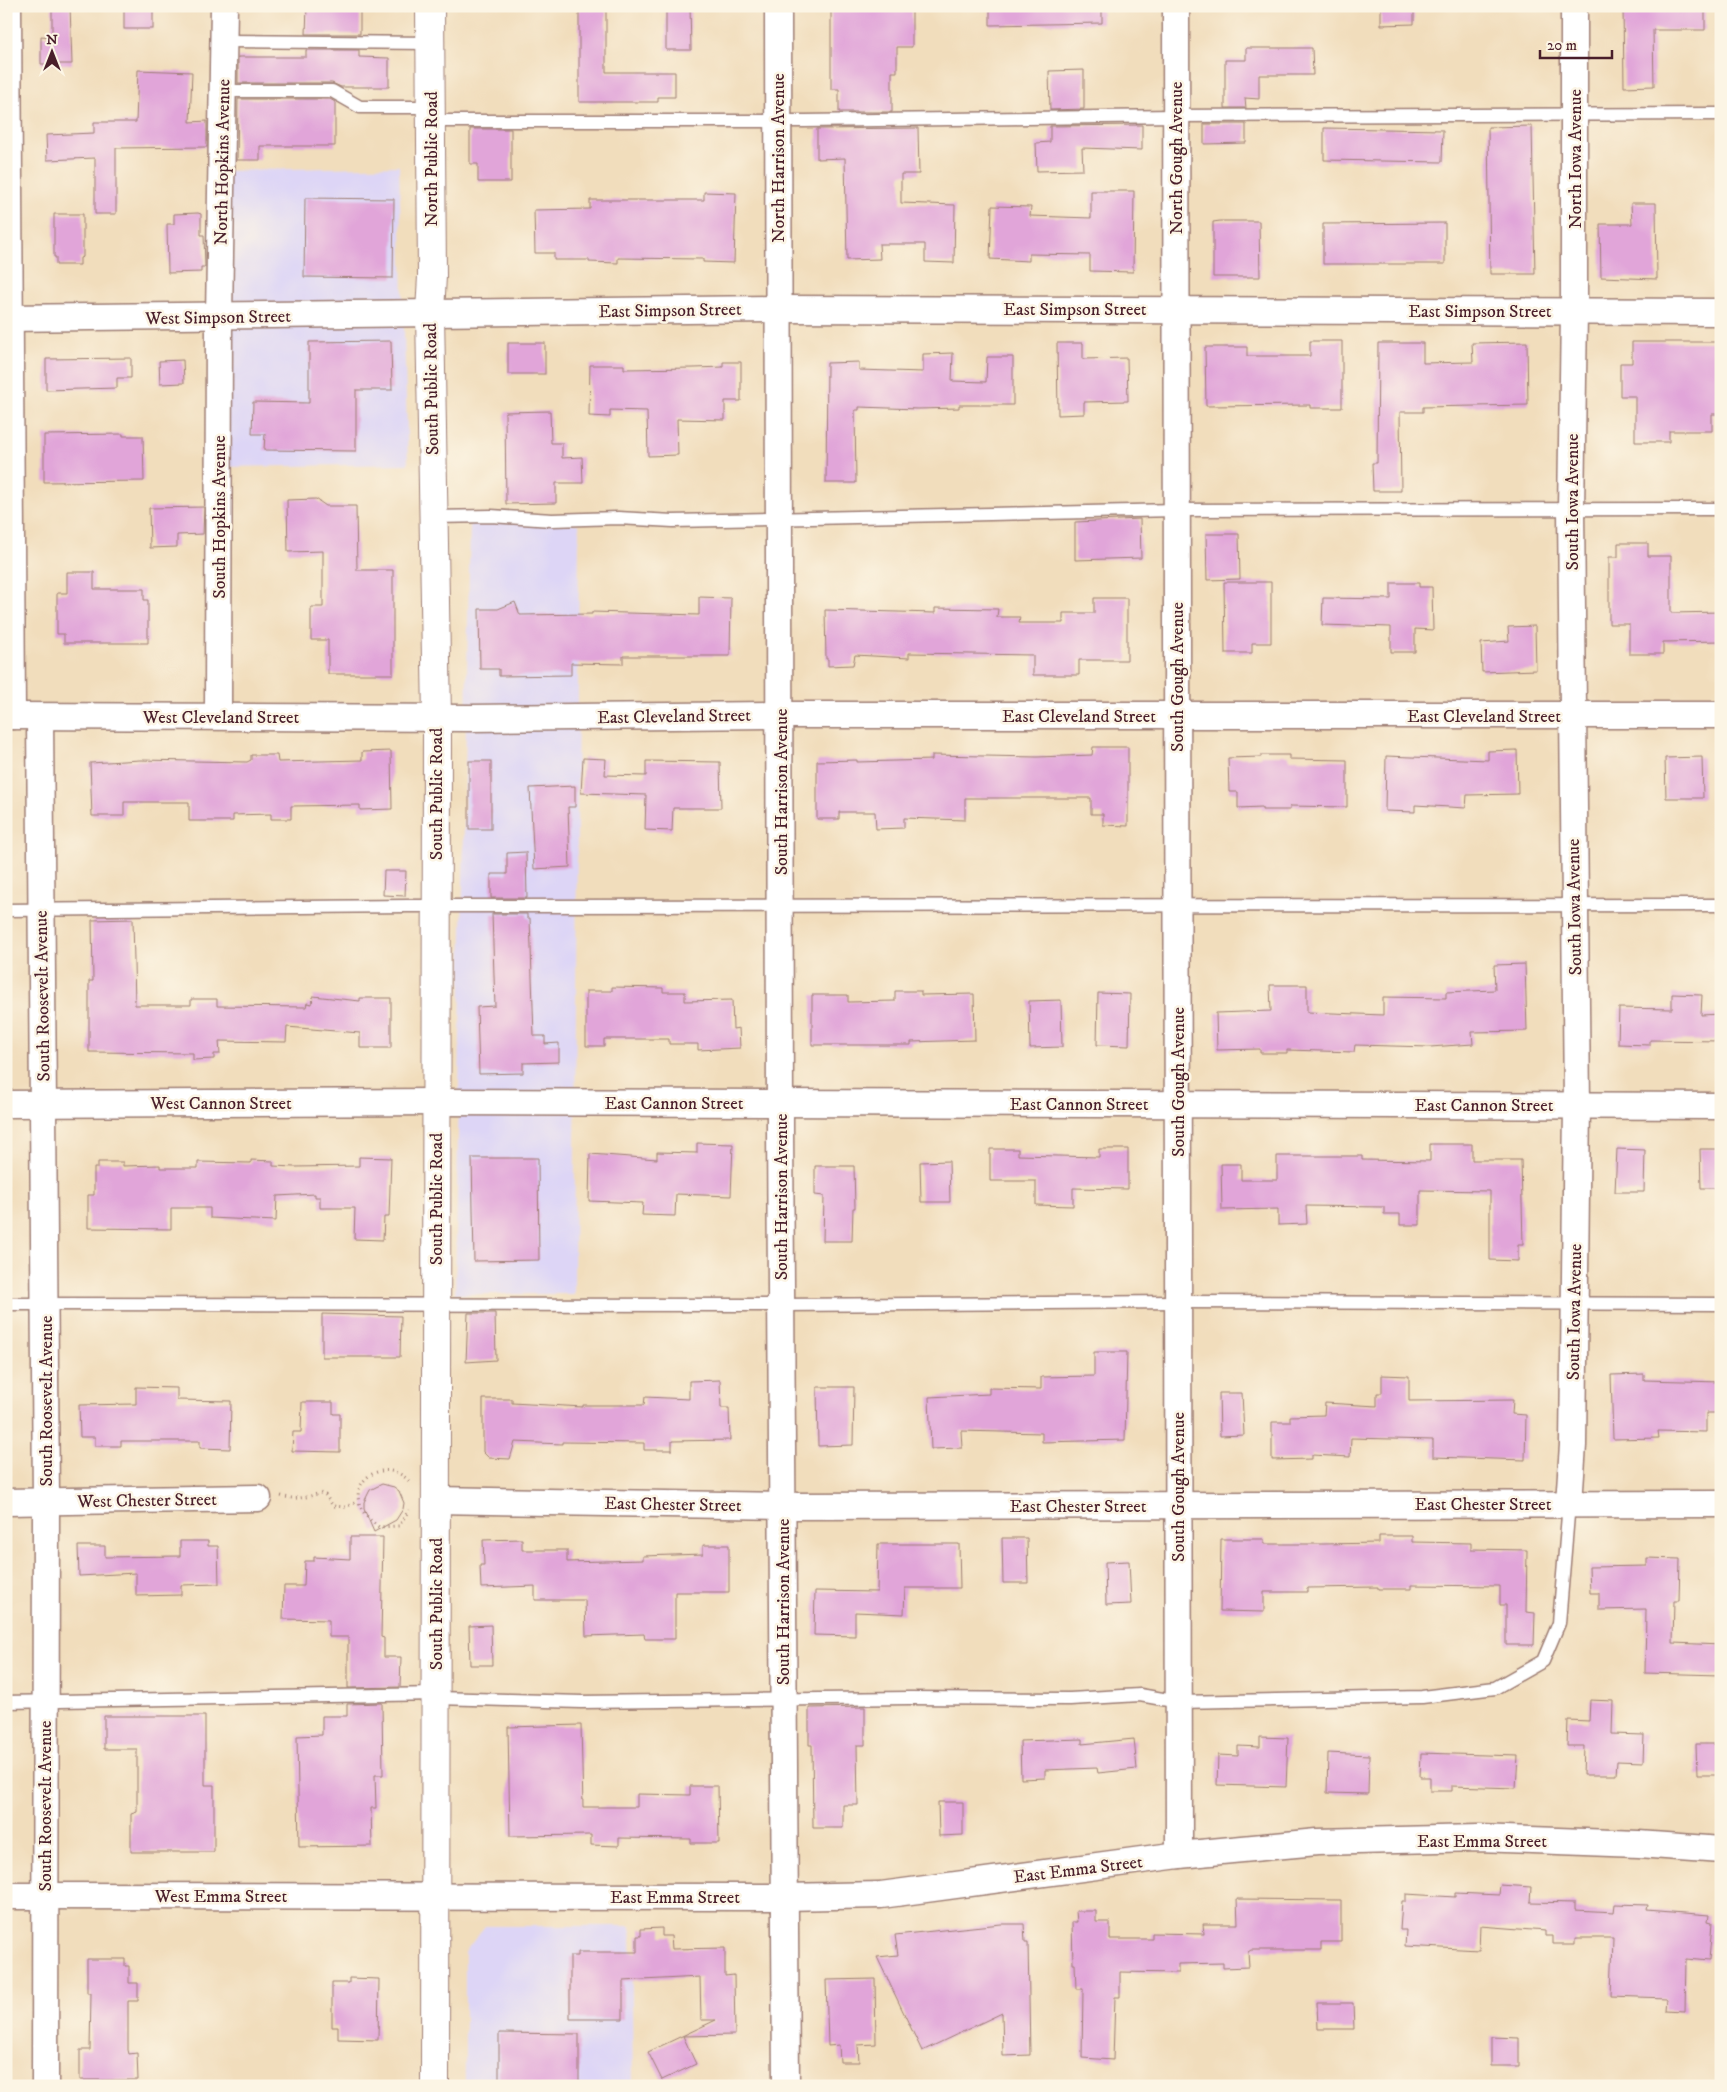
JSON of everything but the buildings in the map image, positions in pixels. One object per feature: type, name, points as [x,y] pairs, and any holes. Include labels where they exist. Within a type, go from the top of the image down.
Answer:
[{"type":"street","points":[[8,6],[9,716]]},
{"type":"street","name":"North Hopkins Avenue","points":[[219,317],[224,6]]},
{"type":"street","name":"North Public Road","points":[[430,6],[432,276],[430,312]]},
{"type":"street","name":"North Harrison Avenue","points":[[778,6],[778,309]]},
{"type":"street","name":"North Gough Avenue","points":[[1176,6],[1176,309]]},
{"type":"street","name":"North Iowa Avenue","points":[[1574,6],[1574,312]]},
{"type":"street","name":"East Simpson Street","points":[[430,312],[778,309],[1721,312]]},
{"type":"street","name":"South Harrison Avenue","points":[[778,309],[781,715],[780,1103],[786,2086]]},
{"type":"street","name":"South Gough Avenue","points":[[1176,309],[1179,1855]]},
{"type":"street","name":"West Simpson Street","points":[[7,318],[219,317],[430,312]]},
{"type":"street","name":"South Public Road","points":[[430,312],[436,718],[435,1304],[423,1503],[436,1696],[435,2086]]},
{"type":"street","name":"South Iowa Avenue","points":[[1569,1503],[1573,1445],[1577,1105],[1573,906],[1571,510],[1574,312]]},
{"type":"street","name":"South Hopkins Avenue","points":[[218,716],[219,317]]},
{"type":"street","name":"East Cleveland Street","points":[[436,718],[781,715],[1721,715]]},
{"type":"street","name":"West Cleveland Street","points":[[9,716],[436,718]]},
{"type":"street","name":"South Roosevelt Avenue","points":[[40,716],[46,1501],[45,2086]]},
{"type":"street","name":"East Cannon Street","points":[[436,1102],[1721,1106]]},
{"type":"street","name":"West Cannon Street","points":[[6,1104],[436,1102]]},
{"type":"street","name":"West Chester Street","points":[[6,1502],[266,1497]]},
{"type":"street","name":"East Chester Street","points":[[423,1503],[783,1506],[1721,1504]]},
{"type":"street","name":"East Emma Street","points":[[436,1897],[785,1898],[881,1895],[1179,1855],[1317,1842],[1478,1838],[1638,1844],[1721,1850]]},
{"type":"street","name":"West Emma Street","points":[[6,1896],[436,1897]]},
{"type":"lane","points":[[224,41],[430,43]]},
{"type":"lane","points":[[224,91],[332,91],[360,107],[430,114],[777,121],[1175,116],[1721,114]]},
{"type":"lane","points":[[433,517],[491,516],[552,520],[618,518],[673,521],[1176,510],[1721,509]]},
{"type":"lane","points":[[6,910],[436,906],[781,908],[1721,905]]},
{"type":"lane","points":[[6,1304],[782,1305],[1178,1302],[1721,1304]]},
{"type":"lane","points":[[6,1702],[436,1696],[536,1702],[783,1701],[909,1698],[1070,1699],[1140,1695],[1179,1702],[1422,1697],[1495,1688],[1543,1661],[1559,1623],[1569,1503]]},
{"type":"path","points":[[411,1483],[401,1473],[390,1470],[369,1475],[360,1485],[357,1502],[365,1518],[378,1528],[399,1526],[423,1503]]},
{"type":"path","points":[[266,1497],[304,1499],[320,1493],[325,1495],[334,1506],[345,1507],[357,1502]]},
{"type":"shaded area","points":[[399,166],[408,464],[223,467],[227,171]]},
{"type":"shaded area","points":[[470,521],[579,524],[574,1294],[455,1294]]},
{"type":"shaded area","points":[[485,1926],[631,1926],[633,2086],[465,2086],[465,1952]]}]
